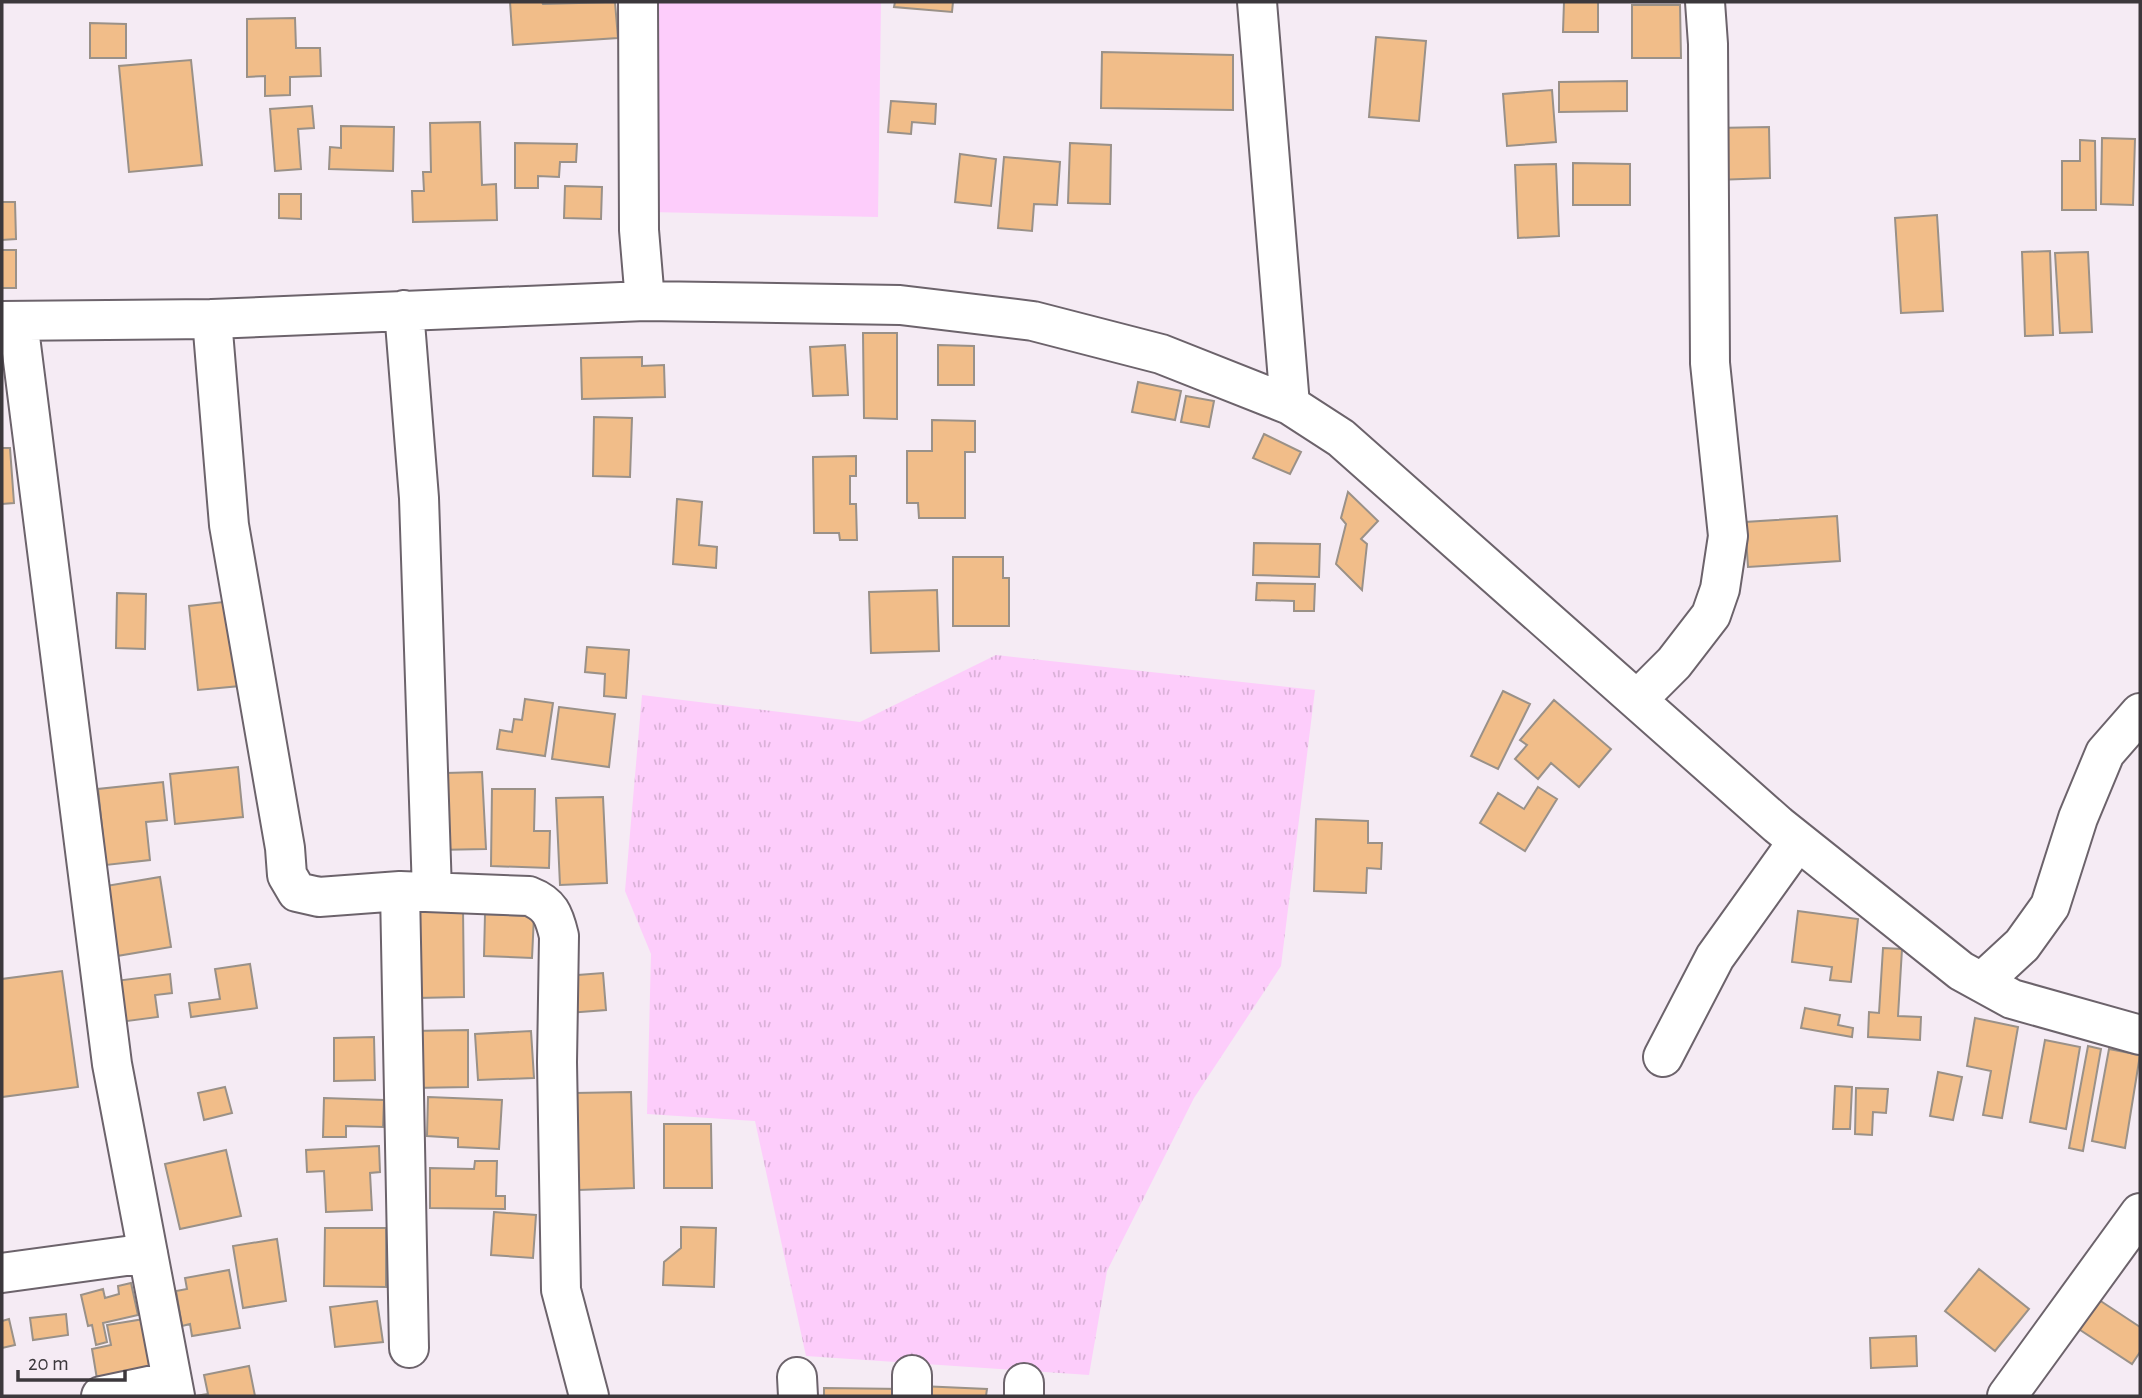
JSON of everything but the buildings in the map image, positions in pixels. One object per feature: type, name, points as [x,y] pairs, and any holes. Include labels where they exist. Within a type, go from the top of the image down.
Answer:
[{"type":"street","points":[[638,2],[639,230],[645,301]]},
{"type":"street","points":[[1256,2],[1290,405]]},
{"type":"street","points":[[1637,700],[1674,663],[1711,615],[1720,589],[1728,536],[1710,363],[1708,44],[1704,2]]},
{"type":"street","points":[[101,1396],[173,1389],[112,1064],[10,321],[212,319],[645,301],[900,305],[1033,321],[1161,354],[1290,405],[1341,438],[1798,841],[1961,971],[2012,999],[2140,1035]]},
{"type":"street","points":[[404,310],[419,498],[409,1348]]},
{"type":"street","points":[[212,319],[229,525],[285,848],[287,875],[297,892],[318,897],[416,892],[530,896],[544,902],[555,922],[559,936],[557,1062],[561,1290],[589,1396]]},
{"type":"street","points":[[1982,982],[2021,945],[2050,906],[2078,818],[2105,753],[2140,713]]},
{"type":"street","points":[[1663,1057],[1715,957],[1798,841]]},
{"type":"street","points":[[2007,1396],[2140,1213]]},
{"type":"street","points":[[2,1273],[148,1253]]},
{"type":"green space","points":[[652,2],[881,2],[878,217],[650,212]]},
{"type":"green space","points":[[996,655],[1315,690],[1281,966],[1194,1098],[1107,1271],[1089,1375],[806,1356],[755,1121],[647,1114],[651,954],[625,891],[642,695],[860,722]]}]
